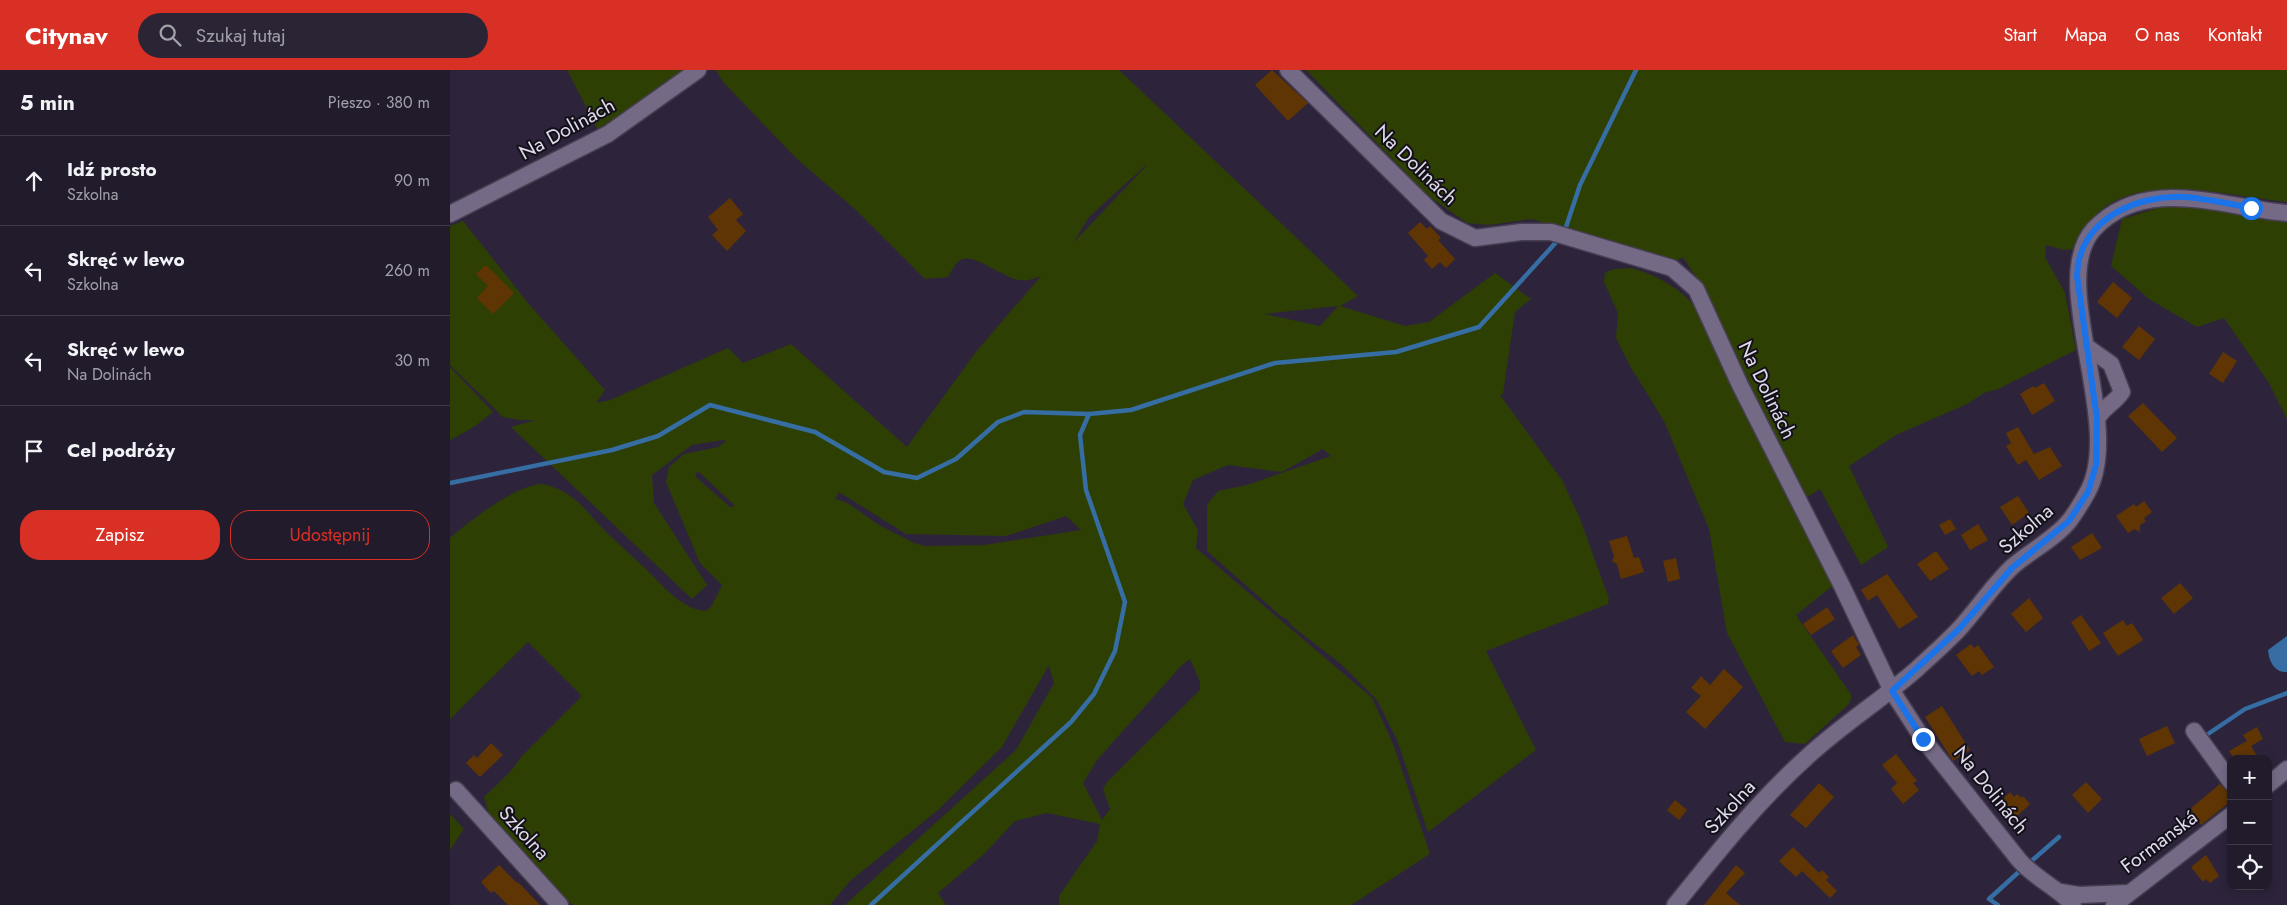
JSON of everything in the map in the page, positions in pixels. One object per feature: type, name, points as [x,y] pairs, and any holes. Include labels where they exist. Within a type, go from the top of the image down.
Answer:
[{"type":"street","name":"Na Dolinách","points":[[450,214],[608,134],[698,70]]},
{"type":"street","name":"Na Dolinách","points":[[1288,70],[1441,221],[1475,238],[1521,232],[1551,232],[1672,268],[1696,290],[1740,385],[1842,586],[1892,691],[1923,739],[2023,865],[2061,892],[2073,905]]},
{"type":"street","name":"Szkolna","points":[[1676,905],[1734,833],[1806,757],[1892,691],[1959,629],[2012,568],[2069,521],[2088,492],[2096,465],[2097,419],[2078,269],[2086,241],[2092,232],[2109,216],[2135,204],[2172,197],[2216,201],[2287,213]]},
{"type":"street","points":[[2087,347],[2111,364],[2122,392],[2118,399],[2102,409],[2097,419]]},
{"type":"street","points":[[2194,731],[2227,776]]},
{"type":"street","points":[[2272,782],[2287,770]]},
{"type":"street","name":"Szkolna","points":[[456,790],[560,905]]},
{"type":"street","name":"Formanská","points":[[2114,905],[2227,818]]},
{"type":"street","points":[[2061,892],[2080,894],[2128,893]]},
{"type":"green space","points":[[567,70],[685,70],[679,79],[598,130]]},
{"type":"green space","points":[[716,70],[1119,70],[1358,296],[1340,306],[1405,326],[1429,322],[1495,273],[1531,299],[1515,312],[1503,394],[1500,395],[1562,480],[1579,516],[1609,599],[1608,604],[1486,651],[1536,750],[1428,832],[1397,740],[1377,700],[1341,664],[1292,626],[1288,620],[1282,617],[1207,551],[1207,505],[1218,491],[1247,485],[1331,456],[1323,449],[1282,472],[1228,465],[1193,480],[1183,504],[1198,530],[1196,548],[1372,698],[1394,746],[1430,854],[1351,905],[1059,905],[1059,896],[1097,841],[1100,824],[1047,813],[1015,821],[984,854],[938,893],[946,905],[845,905],[1016,750],[1054,683],[1049,665],[1002,747],[938,810],[850,881],[830,905],[574,905],[570,903],[490,817],[484,797],[582,696],[528,642],[450,719],[450,538],[493,505],[520,490],[542,484],[553,487],[569,495],[583,507],[607,533],[677,599],[698,610],[705,611],[711,607],[722,585],[700,563],[666,482],[669,467],[684,454],[718,447],[726,441],[692,445],[652,475],[654,503],[707,585],[692,599],[511,427],[535,420],[503,417],[450,365],[450,226],[463,221],[528,303],[605,390],[596,403],[610,400],[728,348],[743,363],[791,344],[907,447],[975,353],[1041,276],[1030,280],[1019,280],[979,262],[964,259],[958,262],[948,277],[925,279],[856,210],[796,158],[723,82]],"holes":[[[1146,165],[1073,243],[1089,217]],[[1338,306],[1320,326],[1264,314]],[[699,472],[734,507],[730,507],[697,478],[695,474]],[[839,492],[906,534],[1006,536],[1066,516],[1081,530],[984,545],[925,546],[914,543],[879,525],[840,500],[835,500]],[[1190,659],[1200,682],[1200,690],[1107,782],[1103,789],[1110,809],[1102,820],[1083,783],[1097,760],[1181,666]]]},
{"type":"green space","points":[[1306,70],[2287,70],[2287,202],[2197,190],[2167,189],[2138,193],[2112,203],[2090,221],[2074,249],[2064,250],[2046,245],[2045,257],[2065,293],[2076,350],[1998,389],[1984,393],[1967,404],[1896,435],[1849,466],[1888,547],[1861,565],[1820,489],[1802,500],[1699,282],[1683,257],[1674,262],[1532,219],[1489,225],[1467,223],[1427,195]]},
{"type":"green space","points":[[2168,205],[2204,206],[2287,218],[2287,419],[2269,383],[2224,318],[2197,327],[2149,299],[2111,266],[2122,219]]},
{"type":"green space","points":[[1631,268],[1667,283],[1684,295],[1697,309],[1835,584],[1796,615],[1852,696],[1849,704],[1805,744],[1785,742],[1727,633],[1709,529],[1664,421],[1630,366],[1616,338],[1618,313],[1604,282],[1605,273],[1614,269]]},
{"type":"green space","points":[[450,367],[493,412],[474,427],[450,440]]},
{"type":"green space","points":[[450,814],[464,829],[450,850]]},
{"type":"water","points":[[2287,636],[2287,672],[2282,672],[2273,666],[2268,650]]},
{"type":"building","points":[[1272,70],[1308,103],[1288,121],[1255,85]]},
{"type":"building","points":[[730,198],[743,214],[736,220],[746,231],[727,251],[712,235],[718,230],[708,217]]},
{"type":"building","points":[[1420,222],[1427,229],[1430,226],[1441,238],[1438,240],[1455,259],[1446,268],[1440,262],[1432,269],[1424,260],[1428,256],[1408,233]]},
{"type":"building","points":[[486,265],[514,293],[493,314],[477,298],[488,286],[476,274]]},
{"type":"building","points":[[2113,282],[2132,298],[2117,318],[2097,302]]},
{"type":"building","points":[[2139,326],[2155,339],[2139,360],[2122,347]]},
{"type":"building","points":[[2223,352],[2237,361],[2223,383],[2209,374]]},
{"type":"building","points":[[2044,383],[2055,401],[2032,415],[2020,394],[2033,386],[2035,388]]},
{"type":"building","points":[[2143,403],[2177,438],[2162,452],[2128,416]]},
{"type":"building","points":[[2018,427],[2034,454],[2050,447],[2062,466],[2039,480],[2026,460],[2018,465],[2006,446],[2011,443],[2006,433]]},
{"type":"building","points":[[2018,496],[2029,513],[2012,525],[2000,507]]},
{"type":"building","points":[[2144,501],[2152,512],[2144,518],[2146,521],[2140,525],[2140,532],[2134,529],[2128,533],[2116,516],[2134,504],[2136,507]]},
{"type":"building","points":[[1950,519],[1956,529],[1945,535],[1939,525]]},
{"type":"building","points":[[1978,524],[1988,540],[1970,550],[1961,535]]},
{"type":"building","points":[[2092,533],[2102,548],[2080,560],[2071,547]]},
{"type":"building","points":[[1627,536],[1634,558],[1639,557],[1644,572],[1621,579],[1617,564],[1612,561],[1614,556],[1609,541]]},
{"type":"building","points":[[1936,551],[1949,569],[1930,581],[1917,564]]},
{"type":"building","points":[[1676,558],[1680,579],[1668,582],[1663,561]]},
{"type":"building","points":[[1887,574],[1918,617],[1899,629],[1877,595],[1868,601],[1861,590]]},
{"type":"building","points":[[2180,583],[2193,598],[2174,614],[2161,598]]},
{"type":"building","points":[[2029,598],[2043,618],[2026,632],[2011,614]]},
{"type":"building","points":[[1827,607],[1835,619],[1811,635],[1803,624]]},
{"type":"building","points":[[2081,615],[2101,643],[2089,651],[2071,622]]},
{"type":"building","points":[[2123,620],[2127,626],[2132,623],[2143,640],[2118,656],[2103,633]]},
{"type":"building","points":[[1853,635],[1859,645],[1856,647],[1861,655],[1843,668],[1831,651]]},
{"type":"building","points":[[1971,644],[1974,648],[1978,645],[1994,667],[1982,675],[1979,671],[1972,676],[1956,655]]},
{"type":"building","points":[[1724,669],[1743,687],[1705,729],[1686,712],[1701,696],[1691,688],[1701,676],[1710,685]]},
{"type":"building","points":[[1942,706],[1970,750],[1953,761],[1925,717]]},
{"type":"building","points":[[2167,726],[2175,743],[2147,756],[2139,739]]},
{"type":"building","points":[[2257,727],[2263,739],[2251,746],[2257,755],[2232,755],[2229,751],[2247,741],[2243,735]]},
{"type":"building","points":[[491,743],[503,755],[480,777],[466,763],[474,755],[477,758]]},
{"type":"building","points":[[1896,754],[1917,781],[1913,783],[1919,790],[1903,804],[1891,789],[1897,783],[1882,765]]},
{"type":"building","points":[[2086,782],[2102,799],[2088,813],[2072,795]]},
{"type":"building","points":[[1819,783],[1834,797],[1806,828],[1790,815]]},
{"type":"building","points":[[2220,784],[2227,791],[2227,804],[2201,825],[2191,813],[2193,811],[2191,808]]},
{"type":"building","points":[[2010,792],[2014,797],[2017,794],[2021,798],[2023,796],[2030,804],[2013,820],[1998,804]]},
{"type":"building","points":[[1675,800],[1687,810],[1679,820],[1667,810]]},
{"type":"building","points":[[1793,847],[1819,873],[1822,870],[1829,877],[1826,880],[1837,891],[1830,898],[1802,871],[1796,877],[1779,861]]},
{"type":"building","points":[[2206,855],[2219,876],[2210,883],[2206,879],[2203,882],[2191,867]]},
{"type":"building","points":[[499,865],[540,905],[508,905],[494,891],[491,893],[481,882]]},
{"type":"building","points":[[1736,865],[1745,873],[1726,893],[1740,905],[1704,905]]},
{"type":"waterway","points":[[1564,233],[1580,185],[1636,70]]},
{"type":"waterway","points":[[450,483],[612,450],[658,436],[710,405],[815,432],[884,472],[917,478],[956,459],[998,422],[1024,412],[1089,414],[1131,410],[1275,363],[1396,352],[1479,327],[1559,239]]},
{"type":"waterway","points":[[871,905],[1071,722],[1094,694],[1115,651],[1125,602],[1086,490],[1080,435],[1089,414]]},
{"type":"waterway","points":[[2205,736],[2245,709],[2287,693]]},
{"type":"waterway","points":[[2028,864],[2059,837]]},
{"type":"waterway","points":[[1998,905],[1989,899],[2022,869]]},
{"type":"route","points":[[1923,739],[1892,691],[1959,629],[2012,568],[2069,521],[2088,492],[2091,484],[2096,465],[2097,419],[2077,276],[2079,259],[2086,241],[2100,223],[2109,216],[2129,206],[2155,199],[2186,197],[2251,208]]}]
